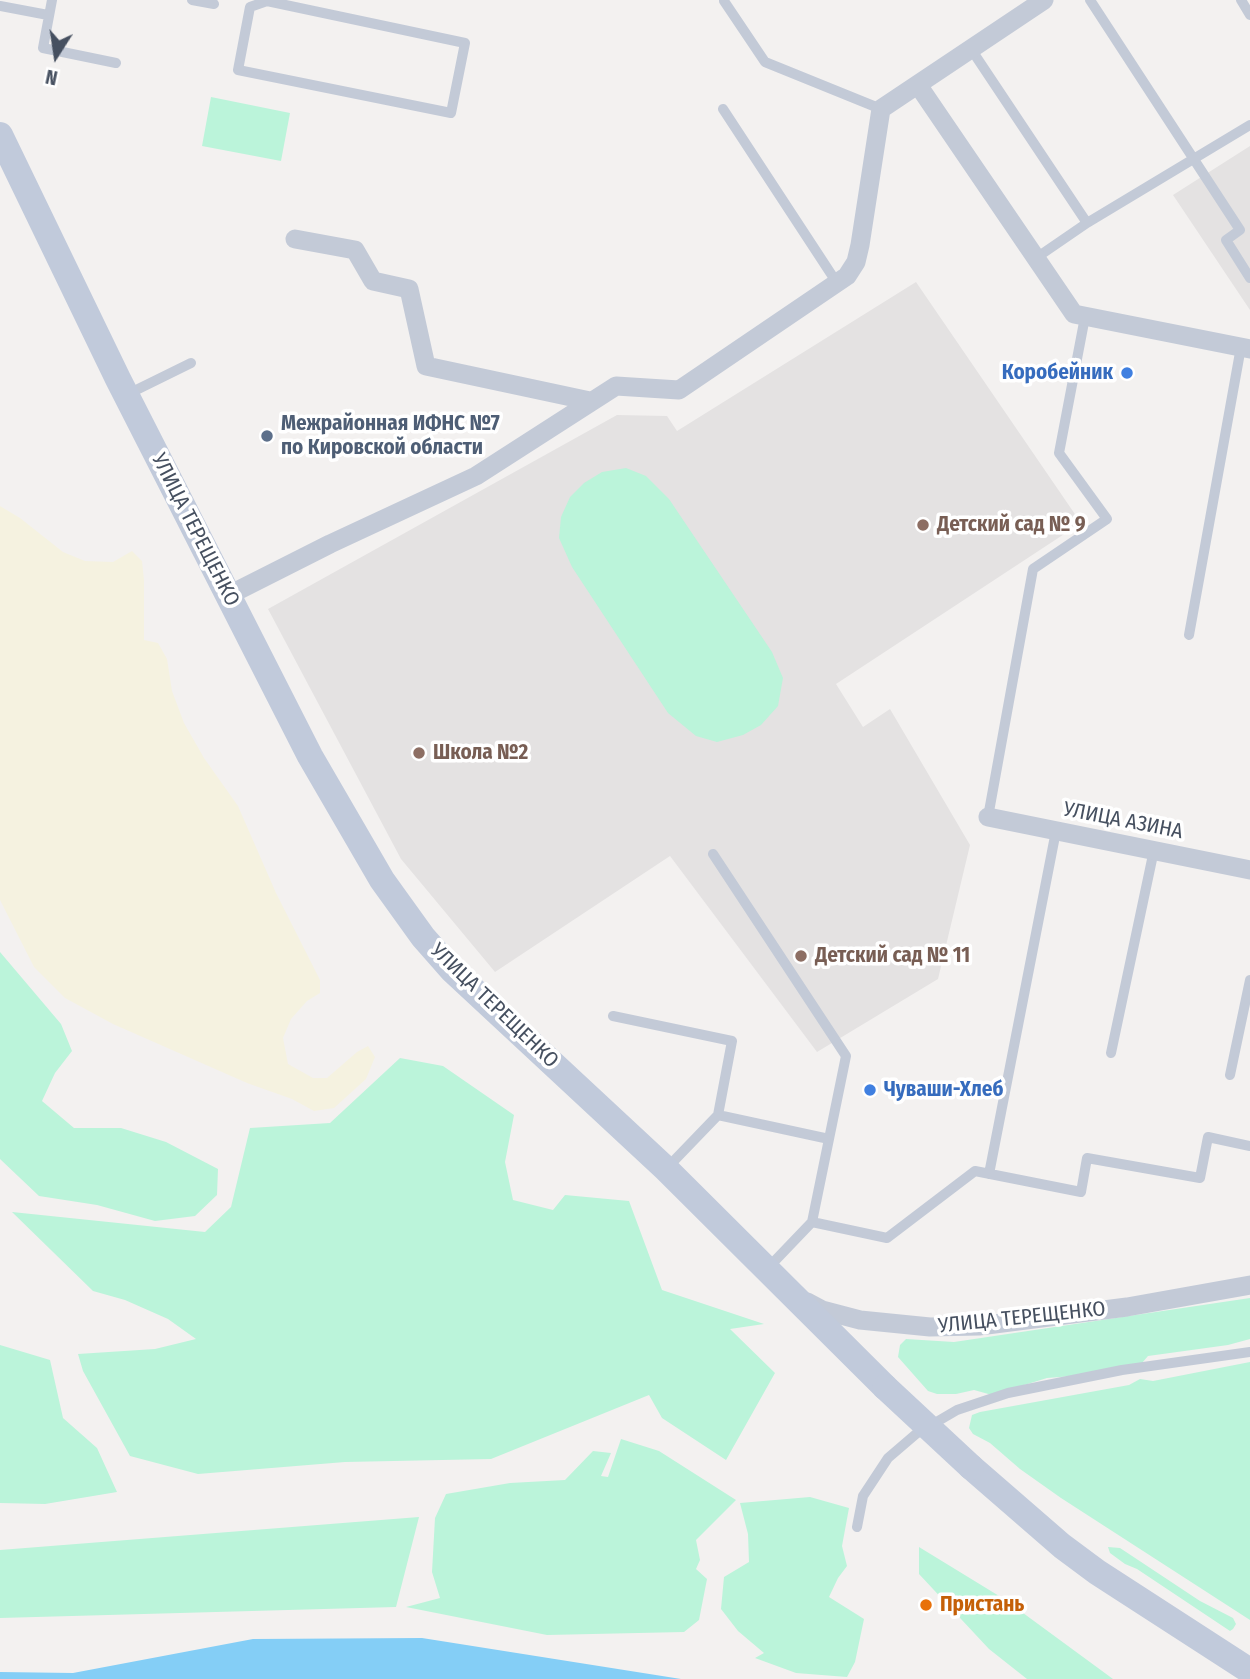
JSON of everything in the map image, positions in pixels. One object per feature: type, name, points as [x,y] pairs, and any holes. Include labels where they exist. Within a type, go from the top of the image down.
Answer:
[{"type":"street","points":[[229,595],[330,544],[476,476],[616,386],[679,390],[837,284],[847,276],[856,262],[881,109],[1044,0]]},
{"type":"street","points":[[918,85],[1074,314],[1246,348]]},
{"type":"street","name":"УЛИЦА ТЕРЕЩЕНКО","points":[[0,135],[126,396],[310,756],[382,880],[423,937],[452,970],[666,1169],[790,1293],[822,1310],[846,1317],[897,1324],[954,1327],[1127,1307],[1250,1285]]},
{"type":"street","points":[[295,239],[355,250],[373,281],[409,289],[426,366],[590,401]]},
{"type":"street","name":"УЛИЦА АЗИНА","points":[[988,817],[1250,870]]},
{"type":"street","points":[[790,1293],[971,1467],[1062,1546],[1097,1572],[1250,1671]]},
{"type":"lane","points":[[52,0],[43,48],[116,63]]},
{"type":"lane","points":[[192,0],[214,5]]},
{"type":"lane","points":[[267,0],[465,43],[451,113],[238,70],[250,7],[267,0]]},
{"type":"lane","points":[[1090,0],[1240,230],[1226,240],[1250,278]]},
{"type":"lane","points":[[1241,0],[1250,15]]},
{"type":"lane","points":[[724,1],[765,62],[881,109]]},
{"type":"lane","points":[[0,6],[48,15]]},
{"type":"lane","points":[[971,49],[1087,223]]},
{"type":"lane","points":[[723,109],[837,284]]},
{"type":"lane","points":[[1036,258],[1087,223],[1250,125]]},
{"type":"lane","points":[[988,817],[1033,569],[1107,519],[1059,453],[1085,317]]},
{"type":"lane","points":[[1189,635],[1246,348]]},
{"type":"lane","points":[[126,396],[191,363]]},
{"type":"lane","points":[[989,1174],[1056,831]]},
{"type":"lane","points":[[1111,1053],[1154,850]]},
{"type":"lane","points":[[713,854],[846,1056],[812,1222],[766,1269]]},
{"type":"lane","points":[[1230,1075],[1250,980]]},
{"type":"lane","points":[[613,1016],[732,1041],[718,1115],[666,1169]]},
{"type":"lane","points":[[718,1115],[829,1139]]},
{"type":"lane","points":[[812,1222],[887,1238],[975,1171],[1082,1192],[1087,1158],[1200,1178],[1208,1137],[1250,1146]]},
{"type":"lane","points":[[858,1527],[863,1496],[887,1458],[916,1434],[957,1410],[1008,1393],[1122,1370],[1250,1352]]},
{"type":"shaded area","points":[[1250,146],[1250,310],[1173,195]]},
{"type":"shaded area","points":[[916,282],[1081,523],[836,684],[863,727],[890,709],[970,845],[938,979],[817,1052],[670,856],[495,972],[401,859],[268,609],[617,415],[667,416],[677,431]]},
{"type":"green space","points":[[211,97],[290,113],[281,161],[202,146]]},
{"type":"green space","points":[[626,468],[646,476],[669,499],[772,652],[783,678],[778,706],[761,725],[743,735],[717,742],[696,736],[668,713],[572,567],[559,538],[561,517],[570,497],[584,483],[602,472]]},
{"type":"green space","points":[[0,952],[61,1024],[72,1051],[55,1073],[42,1101],[74,1128],[121,1128],[166,1142],[218,1169],[217,1195],[195,1216],[155,1221],[97,1205],[39,1196],[0,1159]]},
{"type":"green space","points":[[400,1058],[443,1066],[514,1115],[505,1162],[513,1200],[553,1210],[565,1195],[629,1201],[662,1290],[764,1324],[730,1329],[775,1373],[726,1460],[662,1418],[649,1395],[491,1459],[345,1462],[198,1474],[130,1456],[83,1371],[78,1354],[155,1349],[196,1339],[168,1319],[125,1300],[93,1291],[12,1212],[205,1232],[231,1207],[250,1128],[330,1123]]},
{"type":"green space","points":[[1250,1298],[1250,1339],[1228,1345],[1148,1356],[1142,1363],[1047,1378],[992,1395],[974,1390],[956,1394],[928,1391],[898,1357],[900,1345],[906,1339],[954,1342]]},
{"type":"green space","points":[[0,1345],[50,1360],[63,1418],[97,1448],[117,1492],[45,1504],[0,1503]]},
{"type":"green space","points":[[1250,1362],[1250,1620],[1061,1498],[1020,1469],[990,1443],[973,1434],[969,1428],[972,1415],[980,1412],[1129,1385],[1140,1379],[1153,1381]]},
{"type":"green space","points":[[621,1439],[659,1451],[736,1500],[696,1540],[700,1560],[696,1569],[707,1579],[699,1620],[684,1632],[547,1635],[406,1607],[440,1598],[432,1572],[435,1518],[446,1494],[510,1483],[565,1480],[593,1451],[611,1453],[601,1476],[608,1477]]},
{"type":"green space","points":[[810,1497],[849,1508],[842,1546],[847,1566],[829,1597],[864,1619],[855,1662],[847,1677],[796,1673],[755,1658],[764,1653],[738,1631],[721,1609],[724,1577],[749,1562],[748,1534],[740,1503]]},
{"type":"green space","points":[[419,1517],[396,1607],[0,1618],[0,1550]]},
{"type":"green space","points":[[919,1547],[1004,1599],[1113,1679],[1027,1679],[989,1649],[919,1574]]},
{"type":"green space","points":[[1108,1547],[1120,1548],[1200,1601],[1233,1618],[1236,1624],[1233,1629],[1230,1631],[1137,1569],[1125,1564],[1110,1553]]},
{"type":"sand","points":[[0,506],[20,518],[63,552],[85,561],[113,562],[132,551],[142,561],[144,640],[158,643],[167,659],[172,691],[184,723],[204,758],[238,806],[276,893],[320,980],[320,993],[307,1001],[291,1019],[283,1038],[288,1064],[313,1078],[327,1078],[368,1046],[375,1057],[366,1079],[334,1108],[314,1111],[292,1099],[247,1083],[113,1024],[65,998],[34,967],[0,900]]},
{"type":"water","points":[[422,1638],[681,1679],[0,1679],[0,1672],[73,1673],[253,1639]]},
{"type":"place","name":"Коробейник","points":[[1127,373]]},
{"type":"place","name":"Межрайонная ИФНС №7 по Кировской области","points":[[267,436]]},
{"type":"place","name":"Детский сад № 9","points":[[923,525]]},
{"type":"place","name":"Школа №2","points":[[419,753]]},
{"type":"place","name":"Детский сад № 11","points":[[801,956]]},
{"type":"place","name":"Чуваши-Хлеб","points":[[870,1090]]},
{"type":"place","name":"Пристань","points":[[926,1605]]}]
